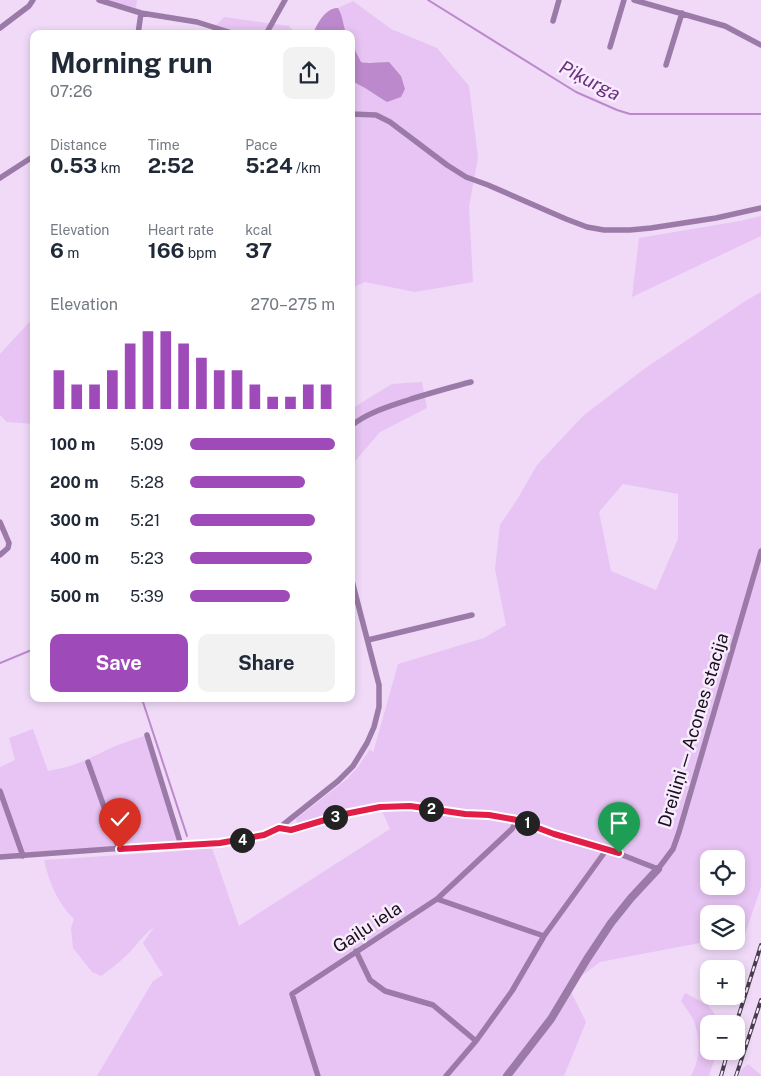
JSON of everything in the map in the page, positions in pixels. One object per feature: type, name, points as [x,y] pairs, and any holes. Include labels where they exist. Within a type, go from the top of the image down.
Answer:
[{"type":"street","points":[[0,28],[29,6],[33,0]]},
{"type":"street","points":[[99,0],[141,12],[198,22],[223,30]]},
{"type":"street","points":[[268,30],[286,0]]},
{"type":"street","points":[[553,20],[559,0]]},
{"type":"street","points":[[610,47],[624,0]]},
{"type":"street","points":[[634,0],[725,26],[761,45]]},
{"type":"street","points":[[139,30],[141,12]]},
{"type":"street","points":[[666,65],[682,13]]},
{"type":"street","points":[[355,114],[376,116],[390,122],[466,177],[587,227],[604,230],[651,228],[716,218],[761,208]]},
{"type":"street","points":[[0,178],[30,159]]},
{"type":"street","points":[[355,423],[386,407],[471,382]]},
{"type":"street","points":[[0,522],[9,543],[8,548],[0,555]]},
{"type":"street","name":"Dreiliņi — Acones stacija","points":[[507,1076],[551,1019],[586,960],[612,923],[673,848],[761,551]]},
{"type":"street","points":[[0,857],[220,843],[264,835],[279,828],[338,781],[353,766],[374,727],[379,707],[379,685],[355,592]]},
{"type":"street","points":[[368,640],[472,615]]},
{"type":"street","points":[[147,735],[181,845]]},
{"type":"street","points":[[88,762],[120,849]]},
{"type":"street","points":[[0,791],[24,856]]},
{"type":"street","points":[[279,828],[291,830],[345,814],[391,806],[410,806],[517,820],[554,834],[607,849],[658,868]]},
{"type":"street","name":"Gaiļu iela","points":[[318,1076],[292,994],[437,899],[512,828],[517,820]]},
{"type":"street","points":[[446,1076],[476,1041],[512,991],[544,936],[607,849]]},
{"type":"street","points":[[437,899],[544,936]]},
{"type":"street","points":[[356,951],[370,980],[385,991],[433,1005],[476,1041]]},
{"type":"shaded area","points":[[106,0],[137,0],[136,8]]},
{"type":"shaded area","points":[[353,1],[391,29],[437,48],[469,86],[478,157],[469,207],[473,282],[415,292],[365,282],[355,286],[355,83],[367,90],[372,62],[361,62],[355,50],[355,30],[345,30],[338,8]]},
{"type":"shaded area","points":[[338,8],[345,30],[315,30],[325,14],[332,9]]},
{"type":"shaded area","points":[[224,17],[289,26],[292,30],[212,30]]},
{"type":"shaded area","points":[[355,50],[361,62],[389,62],[401,76],[405,89],[401,97],[387,102],[355,83]]},
{"type":"shaded area","points":[[761,216],[761,236],[632,297],[639,238]]},
{"type":"shaded area","points":[[761,292],[761,887],[745,934],[745,905],[700,905],[700,943],[600,962],[568,986],[586,1022],[564,1076],[97,1076],[153,981],[163,975],[143,943],[154,927],[125,957],[106,973],[101,976],[92,972],[73,948],[71,928],[74,919],[63,907],[55,892],[44,860],[212,848],[239,926],[390,829],[379,804],[298,824],[296,819],[347,779],[370,749],[373,753],[398,664],[484,638],[506,625],[495,569],[500,525],[537,465],[583,416],[644,369]],"holes":[[[623,484],[678,494],[678,539],[656,590],[611,571],[599,512]]]},
{"type":"shaded area","points":[[30,321],[30,424],[7,422],[0,415],[0,354]]},
{"type":"shaded area","points":[[422,382],[427,408],[380,432],[355,461],[355,407],[392,384]]},
{"type":"shaded area","points":[[33,729],[48,771],[84,761],[115,746],[147,735],[181,845],[0,857],[0,767],[15,760],[9,738]]},
{"type":"shaded area","points":[[685,993],[700,1001],[700,1005],[708,1005],[715,1015],[700,1015],[700,1060],[714,1060],[709,1076],[691,1076],[698,1056],[698,1042],[694,1021],[681,1001]]},
{"type":"shaded area","points":[[748,1064],[761,1076],[739,1076],[741,1070]]},
{"type":"waterway","name":"Piķurga","points":[[428,0],[576,92],[617,110],[630,114],[761,114]]},
{"type":"waterway","points":[[0,663],[30,651]]},
{"type":"waterway","points":[[143,702],[187,836]]},
{"type":"railway","points":[[739,1015],[761,945]]},
{"type":"railway","points":[[736,1076],[761,1000]]},
{"type":"railway","points":[[721,1076],[725,1060]]},
{"type":"route","points":[[120,849],[243,840],[264,835],[279,828],[291,830],[345,814],[380,807],[410,806],[517,820],[554,834],[619,853]]}]
